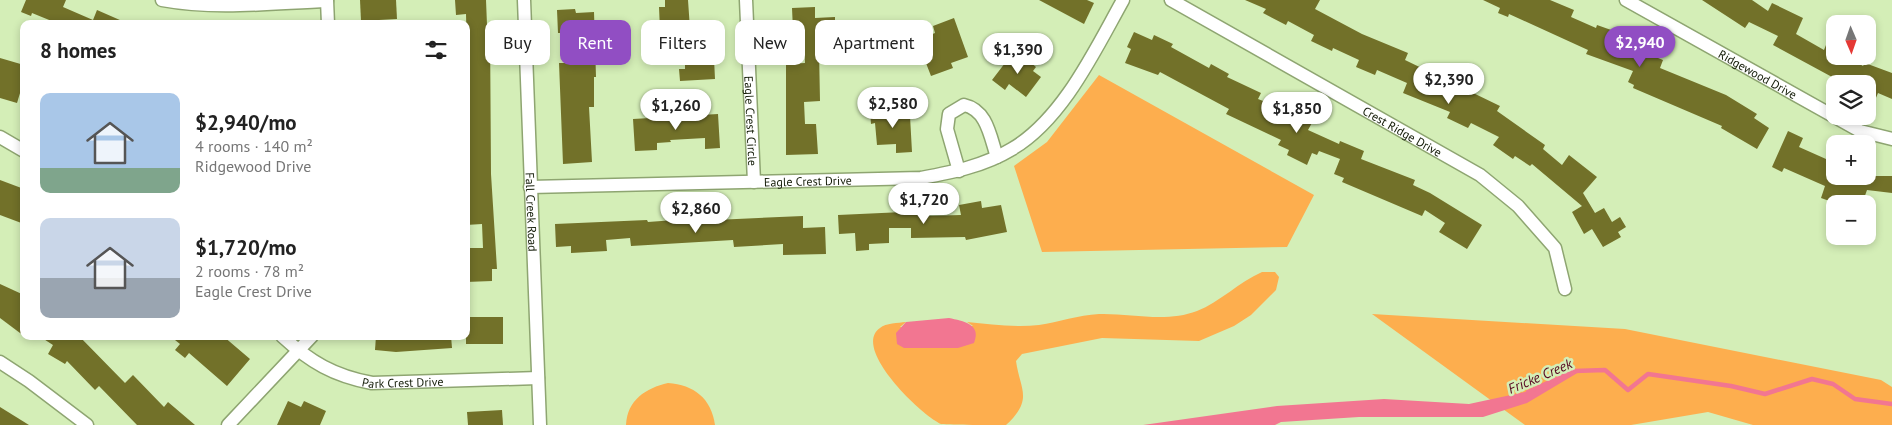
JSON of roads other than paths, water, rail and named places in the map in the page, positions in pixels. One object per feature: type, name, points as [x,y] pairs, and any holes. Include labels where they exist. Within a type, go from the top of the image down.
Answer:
[{"type":"street","points":[[162,0],[183,4],[327,1],[328,20]]},
{"type":"street","name":"Fall Creek Road","points":[[524,0],[540,425]]},
{"type":"street","name":"Eagle Crest Circle","points":[[746,0],[754,182]]},
{"type":"street","name":"Eagle Crest Drive","points":[[530,187],[921,178],[959,171],[998,157],[1014,148],[1045,123],[1092,55],[1123,0]]},
{"type":"street","name":"Crest Ridge Drive","points":[[1172,0],[1480,175],[1518,206],[1555,248],[1564,289]]},
{"type":"street","name":"Ridgewood Drive","points":[[1626,0],[1860,131],[1892,139]]},
{"type":"street","points":[[959,171],[947,129],[949,114],[964,105],[975,107],[982,116],[998,157]]},
{"type":"street","points":[[0,137],[20,149]]},
{"type":"street","name":"Park Crest Drive","points":[[286,340],[298,351],[323,368],[338,375],[372,383],[399,384],[538,378]]},
{"type":"street","points":[[228,425],[308,340]]},
{"type":"street","points":[[0,362],[29,381],[87,425]]},
{"type":"waterway","name":"Fricke Creek","points":[[1528,392],[1574,371],[1605,370],[1628,390],[1648,374],[1731,386],[1765,394],[1812,379],[1833,384],[1855,399],[1892,404]]}]
